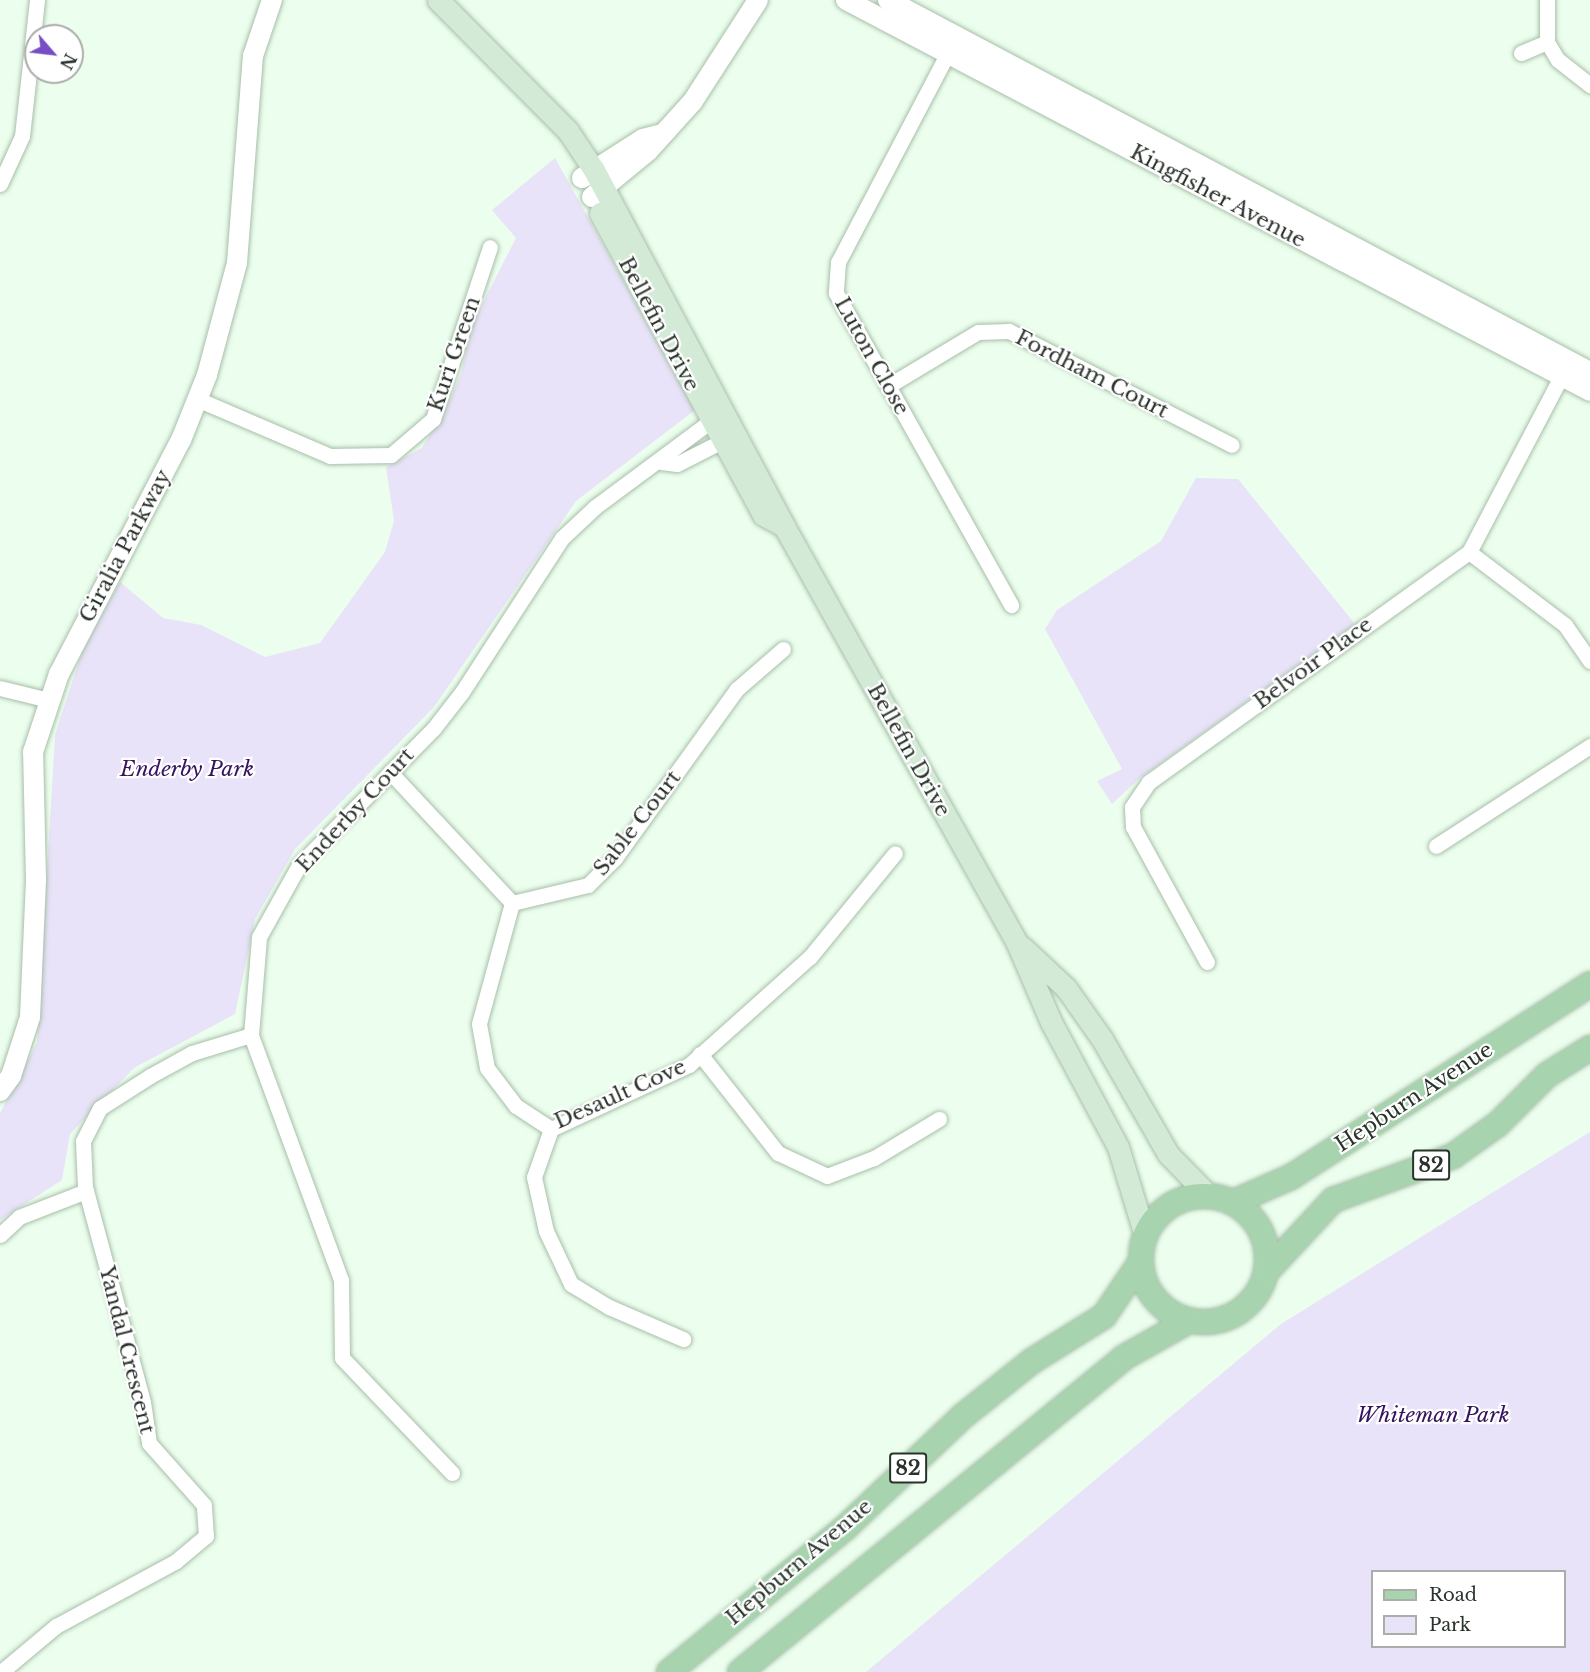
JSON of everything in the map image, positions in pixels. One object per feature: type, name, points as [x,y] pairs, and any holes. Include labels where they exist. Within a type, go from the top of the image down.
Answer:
[{"type":"main road","name":"Bellefin Drive","points":[[438,0],[568,131],[588,174],[729,437],[784,526],[1017,943],[1051,1022],[1118,1147],[1145,1236]]},
{"type":"main road","name":"Bellefin Drive","points":[[1017,943],[1066,988],[1170,1157],[1208,1195]]},
{"type":"main road","name":"Hepburn Avenue","points":[[1234,1202],[1291,1177],[1590,984]]},
{"type":"main road","name":"82","points":[[1268,1270],[1263,1235],[1255,1219],[1234,1202],[1208,1195],[1182,1199],[1159,1214],[1145,1236],[1140,1263],[1147,1288],[1163,1309],[1187,1322],[1214,1323],[1239,1314],[1258,1294],[1268,1270],[1333,1200],[1453,1156],[1498,1124],[1547,1075],[1590,1048]]},
{"type":"main road","name":"Hepburn Avenue","points":[[669,1672],[845,1528],[963,1416],[1032,1361],[1104,1316],[1140,1263]]},
{"type":"main road","name":"82","points":[[740,1672],[844,1582],[1123,1358],[1187,1322]]},
{"type":"street","points":[[0,184],[22,136],[37,0]]},
{"type":"street","name":"Giralia Parkway","points":[[0,1091],[11,1076],[30,1017],[36,880],[33,752],[49,700],[197,399],[237,263],[253,56],[272,0]]},
{"type":"street","points":[[598,193],[648,151],[658,135],[693,101],[758,0]]},
{"type":"street","name":"Kingfisher Avenue","points":[[846,0],[952,45],[1565,369],[1590,391]]},
{"type":"street","name":"Kingfisher Avenue","points":[[888,0],[952,45]]},
{"type":"street","points":[[1547,0],[1547,42],[1557,60],[1590,86]]},
{"type":"street","points":[[1521,53],[1547,42]]},
{"type":"street","name":"Luton Close","points":[[952,45],[838,262],[836,293],[1011,604]]},
{"type":"street","points":[[588,174],[644,139],[658,135]]},
{"type":"street","name":"Kuri Green","points":[[197,399],[330,456],[391,455],[433,419],[490,247]]},
{"type":"street","name":"Fordham Court","points":[[888,386],[978,332],[1008,330],[1232,445]]},
{"type":"street","name":"Kingfisher Avenue","points":[[1565,369],[1590,372]]},
{"type":"street","name":"Belvoir Place","points":[[1207,962],[1133,827],[1132,807],[1149,782],[1469,552],[1565,369]]},
{"type":"street","name":"Enderby Court","points":[[452,1473],[342,1358],[341,1280],[251,1035],[259,937],[299,865],[390,772],[462,692],[562,538],[595,507],[661,462],[718,416]]},
{"type":"street","name":"Enderby Court","points":[[661,462],[677,464],[729,437]]},
{"type":"street","points":[[1469,552],[1565,625],[1590,661]]},
{"type":"street","name":"Sable Court","points":[[512,903],[588,885],[615,858],[737,689],[783,649]]},
{"type":"street","points":[[0,688],[49,700]]},
{"type":"street","points":[[1436,846],[1590,746]]},
{"type":"street","points":[[390,772],[512,903]]},
{"type":"street","name":"Desault Cove","points":[[512,903],[479,1024],[487,1068],[516,1106],[551,1130],[689,1065],[810,957],[895,853]]},
{"type":"street","name":"Yandal Crescent","points":[[1,1672],[56,1626],[176,1561],[206,1536],[204,1505],[149,1443],[143,1402],[86,1191],[83,1141],[100,1108],[192,1053],[251,1035]]},
{"type":"street","points":[[700,1054],[778,1153],[827,1176],[874,1158],[939,1119]]},
{"type":"street","points":[[551,1130],[534,1177],[546,1231],[571,1284],[609,1307],[683,1339]]},
{"type":"street","points":[[0,1235],[18,1217],[86,1191]]},
{"type":"green space","name":"Enderby Park","points":[[555,158],[695,410],[576,501],[434,707],[295,849],[255,919],[235,1014],[134,1068],[70,1134],[62,1180],[0,1220],[0,1113],[37,1043],[55,735],[82,652],[120,582],[163,618],[201,625],[265,657],[320,643],[385,552],[394,521],[386,467],[422,448],[446,408],[461,374],[470,328],[516,238],[492,210]]},
{"type":"green space","points":[[1196,478],[1238,479],[1355,624],[1140,778],[1112,804],[1097,781],[1122,769],[1045,629],[1057,610],[1161,541]]},
{"type":"green space","name":"Whiteman Park","points":[[1590,1132],[1590,1672],[866,1672],[1281,1324]]}]
